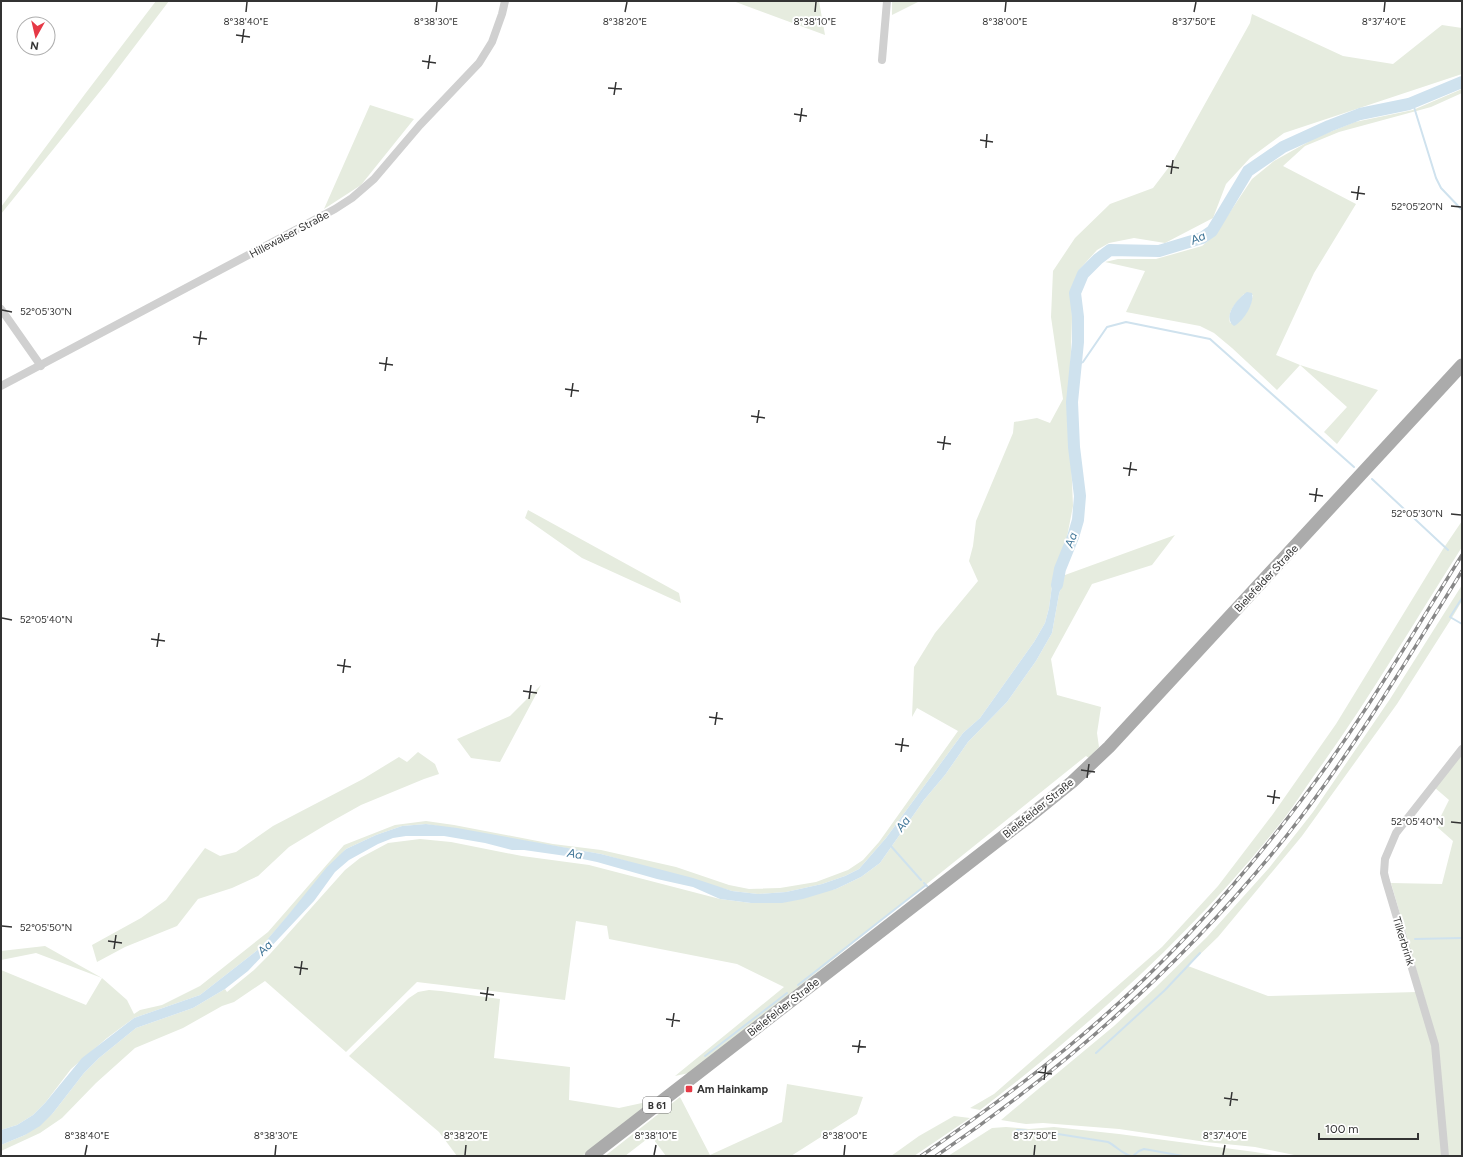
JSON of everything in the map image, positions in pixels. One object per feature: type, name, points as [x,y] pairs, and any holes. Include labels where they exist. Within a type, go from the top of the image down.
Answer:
[{"type":"main road","name":"Bielefelder Straße","points":[[591,1156],[1031,815],[1090,766],[1140,714],[1462,365]]},
{"type":"street","name":"Hillewalser Straße","points":[[1,386],[328,213],[356,194],[374,179],[420,124],[479,63],[492,42],[505,1]]},
{"type":"street","points":[[882,60],[887,1]]},
{"type":"street","points":[[1,309],[40,366]]},
{"type":"street","name":"Tilkerbrink","points":[[1445,1156],[1435,1045],[1386,881],[1384,866],[1387,852],[1396,833],[1462,749]]},
{"type":"shaded area","points":[[156,1],[169,1],[106,84],[1,214],[1,207]]},
{"type":"shaded area","points":[[733,1],[819,1],[825,35]]},
{"type":"shaded area","points":[[892,1],[920,1],[892,15]]},
{"type":"shaded area","points":[[1252,14],[1343,56],[1393,64],[1442,25],[1462,28],[1462,74],[1284,133],[1250,158],[1226,184],[1213,218],[1165,243],[1134,238],[1109,243],[1097,250],[1079,270],[1071,289],[1072,318],[1069,412],[1073,506],[1067,537],[1053,578],[1049,608],[1045,623],[1034,642],[980,718],[963,733],[886,838],[859,869],[845,876],[822,884],[786,892],[758,894],[732,891],[601,854],[426,824],[402,826],[376,835],[346,849],[260,948],[200,995],[134,1018],[107,1038],[71,1069],[45,1103],[33,1115],[17,1125],[1,1130],[1,970],[86,1005],[102,978],[127,1000],[134,1014],[140,1010],[162,1005],[200,986],[268,932],[344,845],[395,825],[426,821],[553,844],[601,850],[676,867],[729,885],[749,889],[780,888],[816,882],[848,870],[863,860],[879,842],[958,731],[917,708],[912,717],[914,667],[935,633],[978,581],[969,561],[973,546],[976,521],[1013,433],[1014,422],[1037,418],[1050,423],[1063,399],[1051,317],[1053,271],[1075,238],[1110,204],[1153,188],[1172,163],[1250,23]]},
{"type":"shaded area","points":[[1462,89],[1462,93],[1431,107],[1339,132],[1305,146],[1283,166],[1356,204],[1314,273],[1276,355],[1300,365],[1277,390],[1214,333],[1200,326],[1126,312],[1145,271],[1105,262],[1118,259],[1156,259],[1202,246],[1214,236],[1252,179],[1274,161],[1317,137],[1355,122],[1413,110]],"holes":[[[1244,294],[1253,295],[1250,306],[1230,323],[1229,319],[1231,311],[1235,304]]]},
{"type":"shaded area","points":[[370,105],[414,119],[361,185],[324,209]]},
{"type":"shaded area","points":[[1300,365],[1378,390],[1337,444],[1324,432],[1347,407]]},
{"type":"shaded area","points":[[528,510],[679,593],[681,603],[582,558],[525,518]]},
{"type":"shaded area","points":[[1462,521],[1462,547],[1408,634],[1352,721],[1291,809],[1250,861],[1178,938],[1102,1010],[1021,1078],[980,1110],[970,1108],[994,1094],[1162,947],[1218,886],[1273,814],[1336,724],[1443,549]]},
{"type":"shaded area","points":[[1175,535],[1152,565],[1092,584],[1051,659],[1057,695],[1101,707],[1097,733],[1099,747],[1089,758],[1086,756],[730,1042],[689,1073],[675,1076],[784,987],[737,964],[609,939],[607,926],[576,921],[565,1000],[417,982],[346,1052],[265,981],[234,1002],[222,1006],[183,1028],[135,1048],[96,1083],[62,1118],[40,1133],[1,1151],[1,1145],[25,1135],[53,1113],[84,1073],[99,1058],[136,1028],[193,1008],[225,989],[227,992],[254,970],[270,954],[345,870],[360,858],[388,843],[420,839],[451,842],[522,856],[589,865],[720,899],[751,903],[836,889],[861,877],[880,863],[924,800],[945,775],[968,742],[1007,702],[1036,661],[1052,633],[1059,594],[1065,575]]},
{"type":"shaded area","points":[[1462,585],[1462,601],[1397,704],[1302,836],[1218,937],[1188,966],[1268,996],[1417,992],[1432,1045],[1443,1156],[1299,1156],[1255,1147],[1206,1142],[1119,1129],[1043,1123],[1026,1124],[1001,1120],[1114,1026],[1155,988],[1207,937],[1269,868],[1313,812],[1390,699]]},
{"type":"shaded area","points":[[541,685],[500,762],[471,758],[457,739],[510,716]]},
{"type":"shaded area","points":[[418,752],[435,764],[439,774],[361,805],[289,847],[258,876],[232,888],[198,899],[177,926],[125,947],[97,962],[92,945],[141,918],[166,900],[205,848],[220,856],[236,852],[273,826],[363,779],[399,757],[407,762]]},
{"type":"shaded area","points":[[1462,752],[1462,1156],[1448,1156],[1438,1044],[1391,883],[1442,884],[1453,841],[1436,826],[1449,800],[1434,787]]},
{"type":"shaded area","points":[[45,946],[102,978],[36,953],[1,960],[1,951]]},
{"type":"shaded area","points":[[429,990],[500,999],[494,1058],[570,1067],[569,1100],[619,1108],[642,1103],[645,1105],[641,1111],[582,1156],[457,1156],[439,1132],[349,1056],[409,998],[418,992]]},
{"type":"shaded area","points":[[787,1084],[863,1097],[857,1114],[791,1156],[666,1156],[651,1136],[625,1156],[605,1156],[680,1097],[710,1155],[782,1122]]},
{"type":"shaded area","points":[[954,1116],[970,1118],[914,1156],[891,1156],[919,1136]]},
{"type":"shaded area","points":[[1006,1127],[1029,1129],[1054,1127],[1119,1134],[1279,1156],[948,1156],[992,1128]]},
{"type":"water","points":[[1247,292],[1252,293],[1252,302],[1248,312],[1241,321],[1234,326],[1230,322],[1230,313],[1240,298]]},
{"type":"water","points":[[1060,569],[1065,575],[1059,594],[1052,633],[1036,661],[1007,702],[968,742],[945,775],[924,800],[880,863],[861,877],[836,889],[803,899],[782,903],[751,903],[720,899],[693,887],[573,857],[524,850],[512,850],[485,843],[444,836],[406,836],[393,838],[378,844],[349,860],[335,872],[314,901],[248,971],[225,989],[193,1008],[136,1028],[99,1058],[84,1073],[53,1113],[40,1126],[25,1135],[1,1145],[1,1130],[17,1125],[33,1115],[45,1103],[82,1058],[134,1018],[200,995],[260,948],[327,867],[346,849],[376,835],[402,826],[426,824],[457,828],[601,854],[693,878],[732,891],[758,894],[786,892],[822,884],[845,876],[859,869],[886,838],[963,733],[980,718],[1034,642],[1045,623],[1049,608],[1053,578]]},
{"type":"waterway","name":"Aa","points":[[1057,585],[1060,569],[1078,520],[1080,496],[1074,447],[1072,402],[1078,342],[1078,317],[1075,293],[1083,274],[1098,259],[1110,250],[1159,251],[1202,238],[1212,231],[1248,171],[1283,147],[1360,114],[1409,104],[1462,82]]},
{"type":"waterway","points":[[1409,104],[1414,107],[1436,178],[1441,188],[1462,210]]},
{"type":"waterway","points":[[1076,366],[1083,362],[1107,327],[1126,322],[1210,339],[1354,467]]},
{"type":"waterway","points":[[1372,479],[1448,550]]},
{"type":"waterway","points":[[1462,598],[1450,617],[1462,624]]},
{"type":"waterway","points":[[890,845],[921,880]]},
{"type":"waterway","points":[[924,883],[928,887]]},
{"type":"waterway","points":[[798,985],[926,885]]},
{"type":"waterway","points":[[1415,939],[1462,938]]},
{"type":"waterway","points":[[1096,1053],[1165,990],[1200,953]]},
{"type":"waterway","points":[[705,1056],[787,993]]},
{"type":"waterway","points":[[1017,1130],[1023,1130],[1046,1136],[1058,1134],[1108,1142],[1125,1154],[1131,1156]]},
{"type":"waterway","points":[[1133,1156],[1144,1149],[1183,1156]]},
{"type":"railway","points":[[921,1156],[1011,1092],[1096,1023],[1159,965],[1218,902],[1274,836],[1322,772],[1364,711],[1462,555]]},
{"type":"railway","points":[[936,1156],[985,1121],[1080,1048],[1168,968],[1249,881],[1312,803],[1357,738],[1462,571]]},
{"type":"place","name":"Am Hainkamp","points":[[689,1089]]}]
